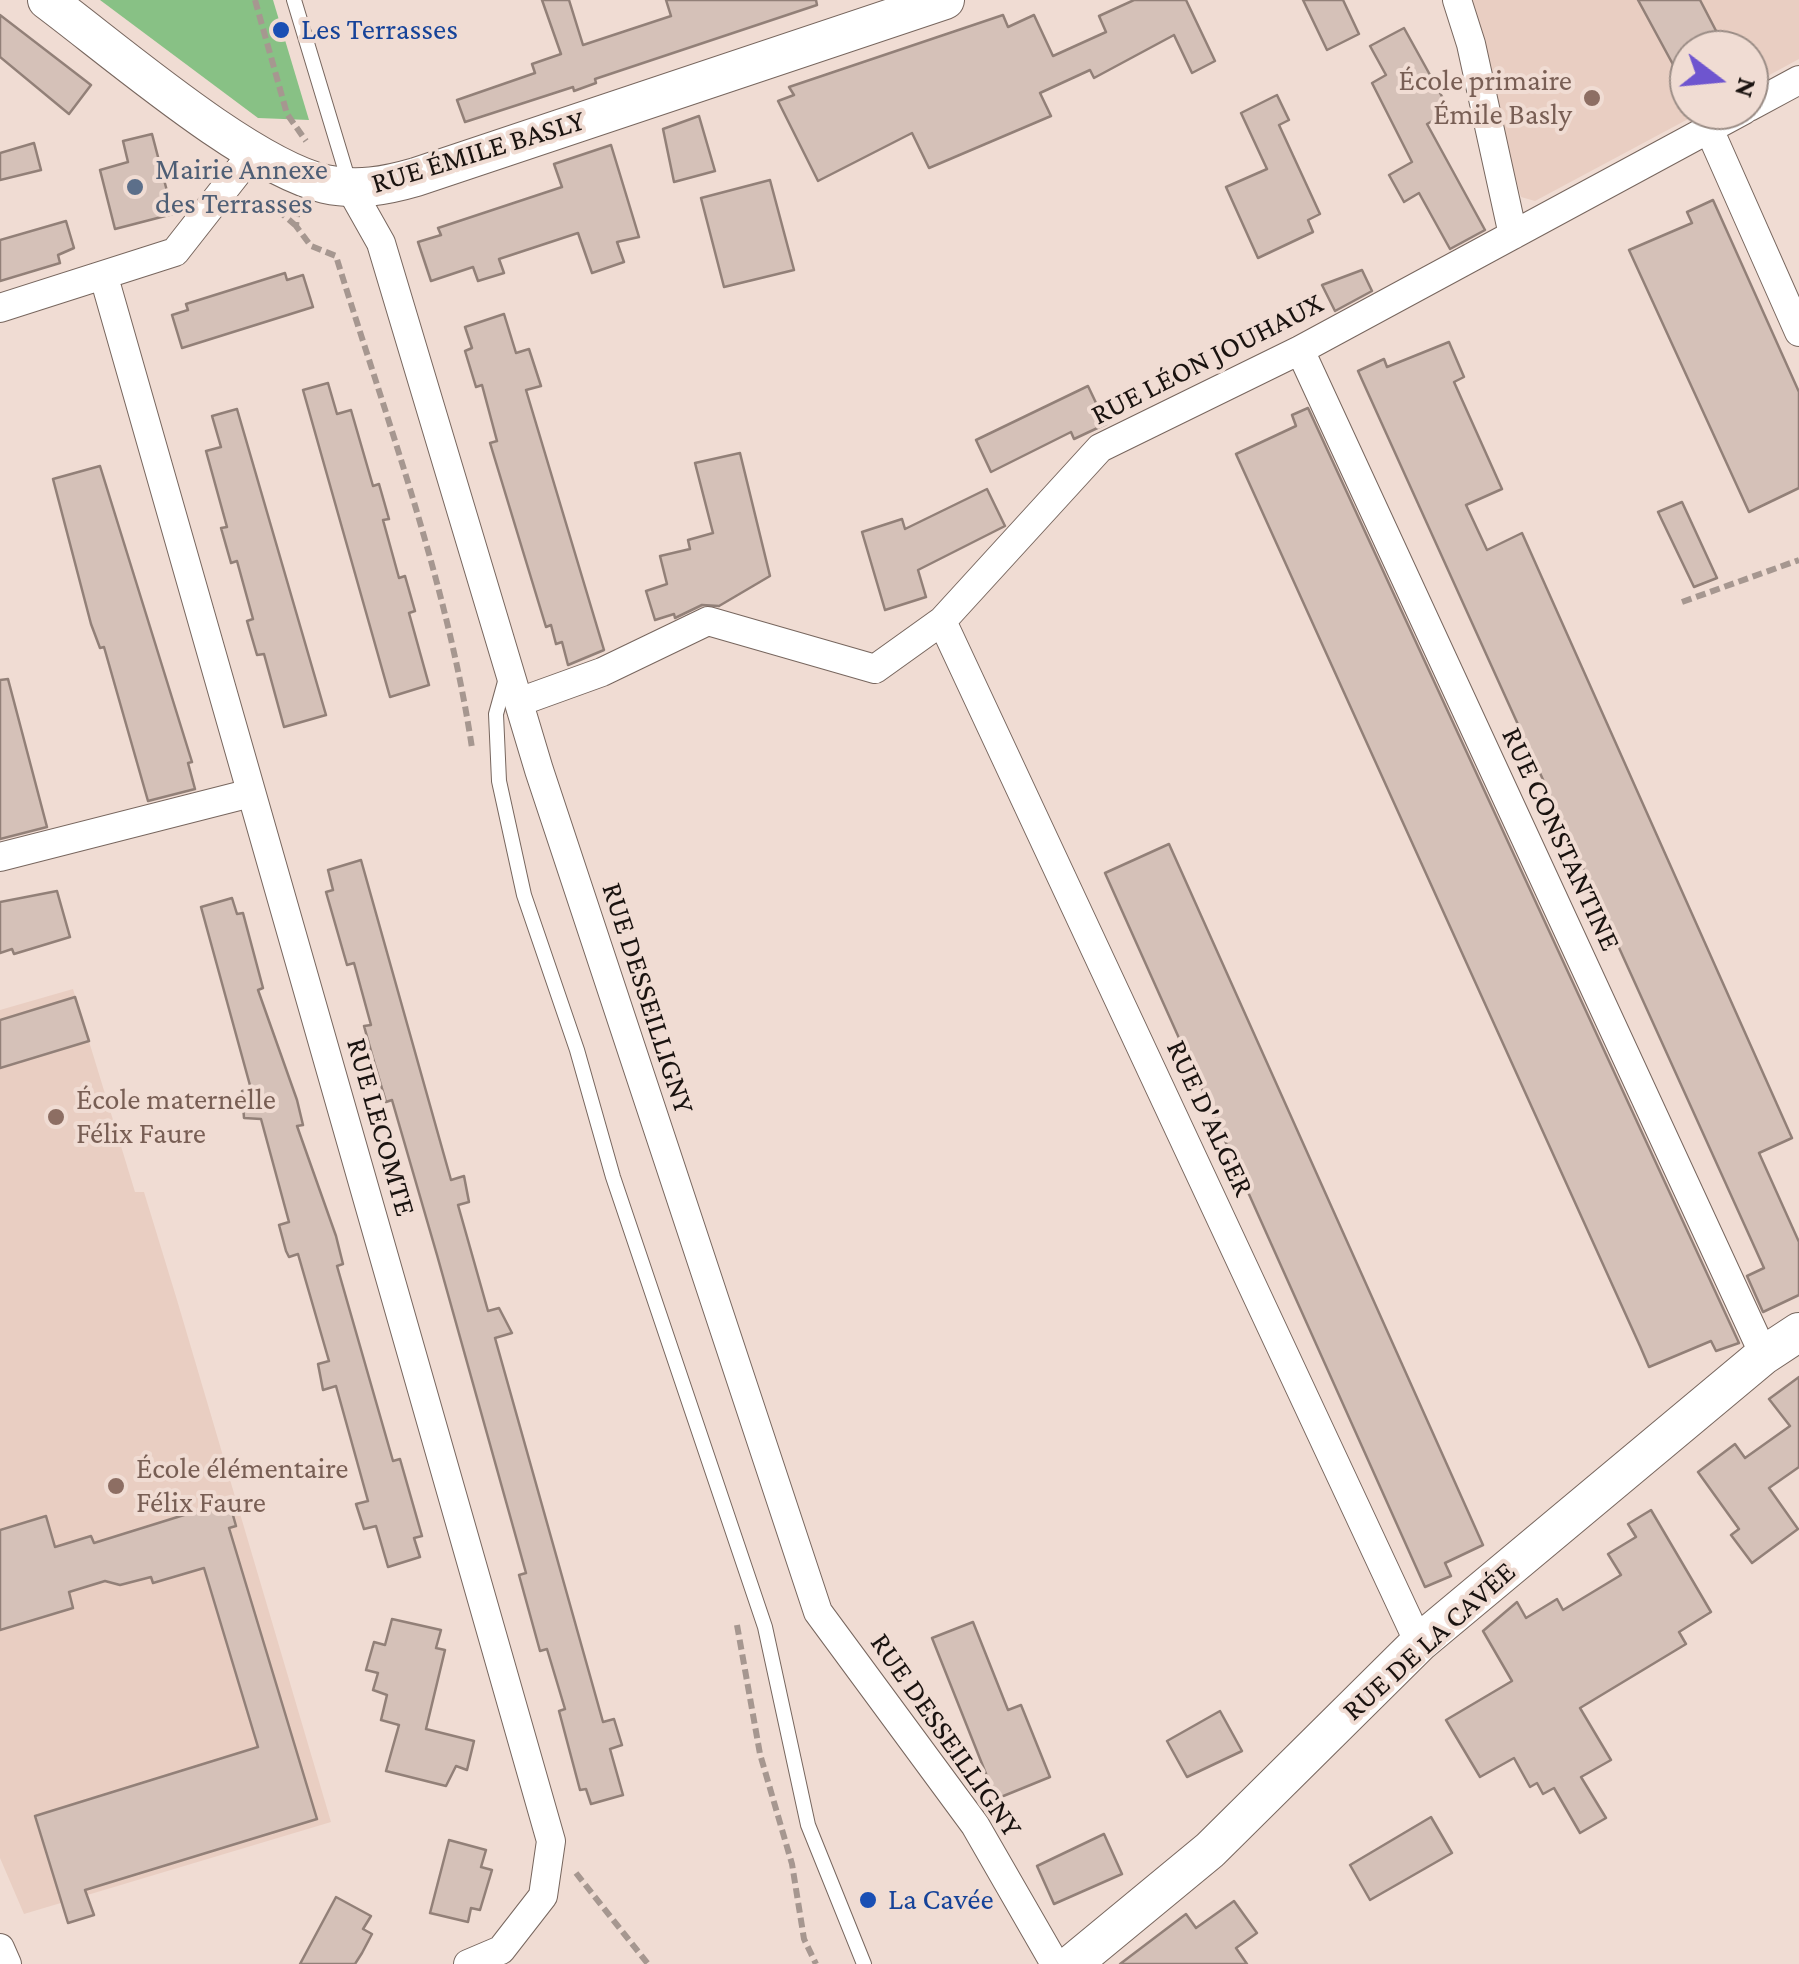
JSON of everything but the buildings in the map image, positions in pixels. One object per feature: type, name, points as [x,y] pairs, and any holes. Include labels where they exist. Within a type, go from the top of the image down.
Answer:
[{"type":"street","name":"RUE ÉMILE BASLY","points":[[47,0],[255,150],[306,178],[350,188],[381,187],[416,177],[944,0]]},
{"type":"street","points":[[1457,0],[1471,44],[1512,235]]},
{"type":"street","name":"RUE LÉON JOUHAUX","points":[[1769,97],[1799,80]]},
{"type":"street","points":[[1709,130],[1799,332]]},
{"type":"street","name":"RUE LÉON JOUHAUX","points":[[519,702],[602,672],[708,620],[875,669],[942,620],[1100,448],[1300,350],[1709,130]]},
{"type":"street","points":[[0,308],[175,252],[255,150]]},
{"type":"street","name":"RUE DESSEILLIGNY","points":[[350,188],[381,242],[508,671],[818,1612],[975,1825],[1055,1964]]},
{"type":"street","name":"RUE LECOMTE","points":[[104,277],[551,1841],[543,1896],[502,1950],[468,1964]]},
{"type":"street","name":"RUE CONSTANTINE","points":[[1300,350],[1764,1355]]},
{"type":"street","name":"RUE D'ALGER","points":[[942,620],[1419,1643]]},
{"type":"street","points":[[0,858],[251,792]]},
{"type":"street","name":"RUE DE LA CAVÉE","points":[[1072,1964],[1210,1850],[1419,1643],[1764,1355],[1799,1332]]},
{"type":"street","points":[[0,1948],[7,1964]]},
{"type":"lane","name":"RUE DESSEILLIGNY","points":[[294,0],[350,188]]},
{"type":"lane","points":[[508,671],[496,714],[499,781],[524,895],[577,1050],[613,1178],[765,1628],[808,1825],[864,1964]]},
{"type":"path","points":[[255,0],[288,114],[312,150]]},
{"type":"path","points":[[1682,602],[1799,560]]},
{"type":"path","points":[[551,1841],[648,1964]]},
{"type":"shaded area","name":"École primaire Émile Basly","points":[[1466,0],[1799,0],[1799,59],[1769,75],[1769,30],[1669,30],[1669,129],[1535,201],[1521,197]]},
{"type":"shaded area","name":"École élémentaire Félix Faure","points":[[73,989],[135,1192],[144,1192],[331,1822],[24,1914],[0,1858],[0,1010]]},
{"type":"green space","points":[[100,0],[273,0],[309,120],[258,118]]},
{"type":"place","name":"Les Terrasses","points":[[281,30]]},
{"type":"place","name":"École primaire Émile Basly","points":[[1592,98]]},
{"type":"place","name":"Mairie Annexe des Terrasses","points":[[135,187]]},
{"type":"place","name":"École maternelle Félix Faure","points":[[56,1117]]},
{"type":"place","name":"École élémentaire Félix Faure","points":[[116,1486]]},
{"type":"place","name":"La Cavée","points":[[868,1900]]}]
